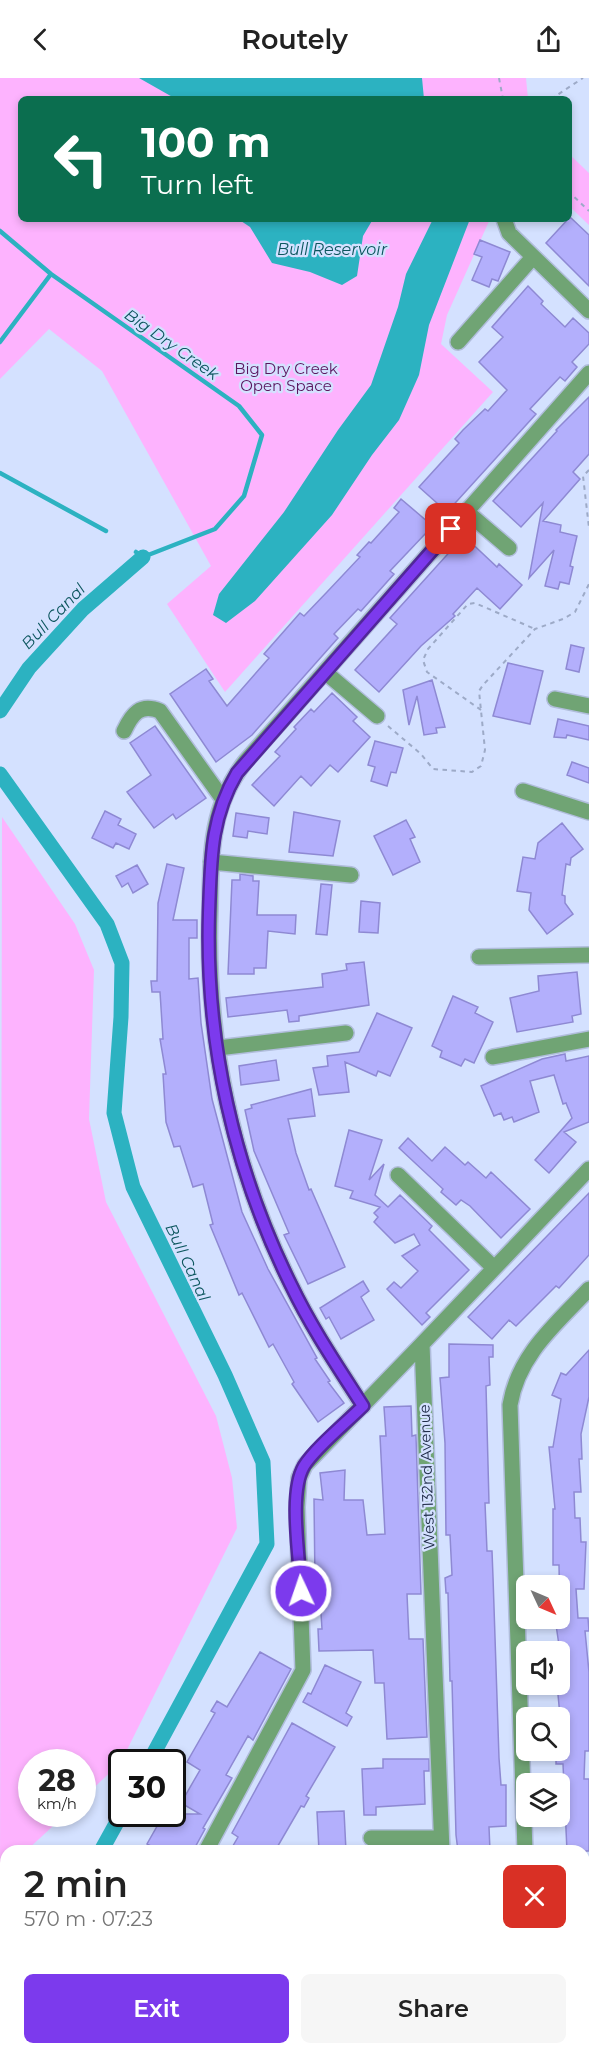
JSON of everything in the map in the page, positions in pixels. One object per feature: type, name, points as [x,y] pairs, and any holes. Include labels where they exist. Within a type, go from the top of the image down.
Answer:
[{"type":"street","points":[[505,222],[509,233],[589,311]]},
{"type":"street","points":[[458,342],[533,257]]},
{"type":"street","points":[[363,1406],[323,1343],[274,1248],[251,1191],[231,1125],[218,1048],[208,958],[211,862],[217,816],[222,798],[245,762],[589,373]]},
{"type":"street","points":[[467,512],[509,548]]},
{"type":"street","points":[[325,672],[377,716]]},
{"type":"street","points":[[555,699],[589,706]]},
{"type":"street","points":[[124,731],[137,711],[150,707],[160,711],[222,798]]},
{"type":"street","points":[[523,791],[589,812]]},
{"type":"street","points":[[211,862],[351,874]]},
{"type":"street","points":[[479,957],[589,955]]},
{"type":"street","points":[[218,1048],[346,1033]]},
{"type":"street","points":[[493,1058],[589,1039]]},
{"type":"street","points":[[209,1845],[303,1670],[297,1507],[299,1478],[305,1465],[589,1169]]},
{"type":"street","points":[[398,1175],[494,1268]]},
{"type":"street","points":[[525,1845],[510,1405],[515,1382],[528,1357],[589,1289]]},
{"type":"street","name":"West 132nd Avenue","points":[[422,1344],[442,1845]]},
{"type":"street","points":[[371,1838],[442,1845]]},
{"type":"path","points":[[499,78],[502,96]]},
{"type":"path","points":[[555,96],[583,78]]},
{"type":"path","points":[[572,195],[589,211]]},
{"type":"path","points":[[589,470],[583,476],[589,528]]},
{"type":"path","points":[[377,716],[421,754],[433,769],[472,772],[481,766],[485,750],[480,691],[483,686],[535,629],[575,612],[589,584]]},
{"type":"path","points":[[481,710],[427,672],[423,660],[428,650],[468,604],[475,603],[535,629]]},
{"type":"green space","name":"Big Dry Creek Open Space","points":[[0,78],[526,78],[528,96],[18,96],[18,222],[489,222],[447,315],[441,344],[493,392],[225,692],[167,604],[211,566],[102,371],[49,329],[0,379]]},
{"type":"green space","points":[[572,157],[589,173],[589,225],[572,209]]},
{"type":"green space","points":[[2,817],[75,924],[94,970],[89,1119],[106,1202],[216,1416],[232,1478],[237,1528],[127,1749],[108,1749],[108,1774],[96,1786],[96,1749],[18,1749],[18,1827],[52,1827],[32,1845],[0,1845]]},
{"type":"water","points":[[139,78],[422,78],[424,96],[171,96]]},
{"type":"water","name":"Bull Reservoir","points":[[242,222],[371,222],[363,236],[357,276],[342,285],[310,272],[272,263],[250,227]]},
{"type":"water","points":[[432,222],[469,222],[429,325],[419,375],[399,420],[372,455],[332,515],[255,601],[226,623],[213,615],[219,594],[284,512],[371,385],[398,307],[406,274]]},
{"type":"building","points":[[572,219],[589,235],[589,286],[546,243],[565,222],[572,222]]},
{"type":"building","points":[[480,240],[510,252],[498,281],[492,279],[489,287],[472,280],[482,257],[474,254]]},
{"type":"building","points":[[528,286],[543,301],[541,304],[565,327],[573,318],[589,333],[589,344],[572,362],[577,367],[565,381],[560,377],[530,409],[536,414],[447,512],[419,487],[459,443],[455,439],[463,430],[485,409],[488,411],[507,390],[479,362],[503,337],[492,327]]},
{"type":"building","points":[[589,397],[589,454],[573,472],[580,479],[543,521],[561,525],[560,532],[577,536],[570,566],[573,567],[569,584],[560,582],[558,589],[545,586],[554,550],[529,578],[543,503],[521,527],[493,501],[556,430]]},
{"type":"building","points":[[401,499],[435,528],[427,536],[425,534],[390,571],[394,574],[361,611],[358,609],[334,634],[338,638],[252,735],[216,762],[170,694],[206,669],[213,679],[209,681],[227,706],[269,658],[264,654],[300,613],[304,616],[360,557],[357,555],[399,512],[394,508]]},
{"type":"building","points":[[464,536],[497,567],[499,564],[522,585],[500,609],[477,588],[453,614],[455,616],[421,646],[379,692],[355,670],[397,624],[390,618]]},
{"type":"building","points":[[571,645],[584,648],[579,672],[566,669]]},
{"type":"building","points":[[508,663],[543,671],[530,724],[493,716]]},
{"type":"building","points":[[432,680],[445,727],[436,728],[437,733],[424,735],[417,696],[409,725],[403,690]]},
{"type":"building","points":[[332,693],[357,717],[353,721],[370,737],[338,772],[330,765],[311,786],[301,776],[274,806],[252,785],[280,756],[275,752],[296,729],[294,727],[311,709],[314,712]]},
{"type":"building","points":[[558,719],[589,726],[589,740],[567,735],[566,738],[554,737]]},
{"type":"building","points":[[155,726],[206,798],[176,819],[173,814],[154,828],[127,792],[151,775],[130,743]]},
{"type":"building","points":[[375,741],[403,748],[396,773],[391,772],[387,786],[371,781],[375,767],[368,765]]},
{"type":"building","points":[[572,762],[589,768],[589,783],[567,775]]},
{"type":"building","points":[[105,811],[121,819],[118,825],[136,834],[129,849],[116,843],[113,848],[92,838]]},
{"type":"building","points":[[294,812],[340,821],[333,856],[289,852]]},
{"type":"building","points":[[236,813],[269,818],[267,834],[248,831],[247,838],[233,836]]},
{"type":"building","points":[[406,820],[415,837],[410,839],[420,862],[393,875],[374,836]]},
{"type":"building","points":[[562,823],[583,849],[571,858],[570,865],[566,864],[562,895],[565,896],[565,903],[573,914],[547,934],[529,910],[531,893],[517,891],[523,857],[535,859],[538,843]]},
{"type":"building","points":[[167,864],[184,868],[173,920],[197,920],[197,938],[189,938],[189,979],[198,978],[201,1023],[212,1099],[242,1212],[268,1269],[317,1358],[315,1359],[330,1381],[328,1382],[344,1403],[318,1422],[292,1384],[294,1382],[273,1344],[269,1347],[242,1293],[239,1295],[210,1225],[213,1224],[203,1184],[193,1187],[180,1146],[174,1147],[166,1122],[163,1074],[166,1074],[160,1039],[163,1039],[160,992],[152,992],[151,981],[157,981],[158,903]]},
{"type":"building","points":[[137,865],[148,884],[133,893],[128,883],[122,887],[116,876]]},
{"type":"building","points":[[240,874],[253,876],[253,881],[259,881],[257,915],[296,915],[295,934],[268,931],[266,968],[254,968],[254,974],[228,974],[232,880],[240,880]]},
{"type":"building","points":[[321,884],[332,885],[327,935],[316,934]]},
{"type":"building","points":[[361,901],[380,903],[378,933],[359,932]]},
{"type":"building","points":[[364,962],[369,1005],[299,1016],[299,1021],[289,1022],[287,1010],[228,1017],[226,998],[323,987],[322,974],[347,970],[346,964]]},
{"type":"building","points":[[577,972],[581,1014],[572,1016],[573,1022],[517,1032],[510,998],[539,991],[538,976]]},
{"type":"building","points":[[453,996],[478,1007],[475,1013],[493,1022],[474,1063],[465,1059],[461,1066],[440,1057],[442,1051],[432,1046]]},
{"type":"building","points":[[377,1013],[412,1028],[390,1076],[378,1071],[376,1076],[345,1062],[349,1092],[319,1095],[313,1068],[328,1066],[327,1056],[359,1052]]},
{"type":"building","points":[[565,1054],[566,1061],[589,1056],[589,1122],[564,1132],[576,1142],[549,1173],[535,1160],[572,1118],[566,1103],[563,1104],[554,1075],[530,1081],[539,1112],[514,1122],[512,1117],[504,1120],[501,1113],[494,1116],[481,1086],[542,1059]]},
{"type":"building","points":[[276,1060],[279,1080],[241,1085],[239,1066]]},
{"type":"building","points":[[311,1089],[315,1116],[288,1119],[296,1153],[309,1190],[311,1189],[345,1267],[308,1284],[284,1235],[289,1233],[254,1151],[245,1110],[252,1108],[251,1105]]},
{"type":"building","points":[[349,1130],[382,1140],[369,1180],[384,1164],[375,1195],[388,1207],[400,1195],[432,1226],[429,1230],[469,1270],[426,1313],[430,1317],[422,1325],[387,1289],[394,1282],[401,1288],[418,1271],[402,1256],[420,1245],[414,1234],[395,1243],[374,1222],[378,1217],[374,1213],[380,1207],[350,1198],[353,1191],[335,1186]]},
{"type":"building","points":[[408,1138],[432,1161],[445,1147],[465,1165],[468,1162],[486,1178],[491,1172],[530,1209],[501,1238],[470,1206],[461,1200],[456,1205],[441,1192],[443,1189],[399,1148]]},
{"type":"building","points":[[589,1193],[589,1255],[559,1288],[556,1286],[516,1326],[509,1320],[492,1339],[468,1317]]},
{"type":"building","points":[[363,1281],[369,1291],[361,1297],[374,1320],[341,1339],[329,1317],[326,1319],[320,1308]]},
{"type":"building","points":[[449,1344],[493,1345],[493,1357],[489,1357],[490,1385],[486,1386],[489,1503],[485,1503],[487,1551],[492,1551],[499,1758],[501,1785],[506,1785],[506,1826],[489,1827],[490,1845],[457,1845],[456,1835],[452,1681],[450,1681],[448,1593],[446,1593],[445,1578],[452,1575],[450,1535],[446,1535],[445,1443],[440,1378],[449,1377]]},
{"type":"building","points":[[589,1350],[589,1397],[581,1434],[582,1459],[579,1459],[581,1492],[574,1492],[575,1518],[580,1518],[581,1542],[586,1542],[584,1589],[576,1589],[578,1618],[588,1618],[589,1631],[585,1631],[589,1672],[589,1751],[585,1751],[584,1779],[589,1779],[589,1845],[567,1845],[566,1827],[570,1827],[570,1773],[563,1773],[563,1764],[556,1764],[556,1761],[570,1761],[570,1707],[559,1707],[558,1695],[570,1695],[570,1641],[558,1641],[557,1629],[570,1629],[570,1575],[559,1575],[559,1565],[553,1565],[553,1509],[555,1509],[549,1447],[553,1447],[561,1399],[552,1395],[561,1373],[566,1375]]},
{"type":"building","points":[[411,1406],[412,1436],[416,1435],[421,1594],[407,1594],[409,1639],[423,1639],[427,1737],[387,1739],[384,1683],[375,1683],[373,1650],[319,1651],[318,1629],[322,1629],[319,1582],[315,1582],[314,1499],[323,1500],[320,1473],[345,1470],[344,1500],[363,1500],[367,1535],[385,1534],[380,1436],[386,1436],[384,1407]]},
{"type":"building","points":[[260,1652],[291,1669],[253,1740],[248,1736],[226,1775],[232,1778],[203,1828],[205,1829],[196,1845],[149,1845],[147,1844],[157,1827],[186,1827],[186,1814],[200,1814],[186,1806],[186,1794],[200,1770],[187,1762],[215,1713],[211,1711],[217,1701],[227,1707]]},
{"type":"building","points":[[325,1665],[361,1682],[346,1713],[352,1717],[347,1726],[303,1702],[308,1693],[311,1694]]},
{"type":"building","points":[[292,1723],[335,1747],[306,1796],[309,1798],[304,1807],[301,1806],[278,1845],[233,1845],[238,1837],[232,1833]]},
{"type":"building","points":[[383,1759],[429,1759],[429,1771],[424,1771],[425,1804],[376,1807],[376,1815],[364,1815],[362,1769],[383,1768]]},
{"type":"building","points":[[344,1811],[346,1845],[319,1845],[317,1812]]},
{"type":"waterway","name":"Big Dry Creek","points":[[0,231],[51,274],[239,406],[262,435],[244,496],[215,529],[143,557],[136,552]]},
{"type":"waterway","name":"Big Dry Creek","points":[[0,342],[51,274]]},
{"type":"waterway","name":"Big Dry Creek","points":[[0,473],[106,531]]},
{"type":"waterway","name":"Bull Canal","points":[[0,711],[29,668],[83,609],[143,557]]},
{"type":"waterway","name":"Bull Canal","points":[[0,774],[107,924],[122,963],[121,1017],[114,1113],[133,1187],[225,1375],[263,1462],[267,1544],[156,1749]]},
{"type":"waterway","name":"Bull Canal","points":[[104,1845],[114,1827]]},
{"type":"route","points":[[301,1591],[297,1507],[299,1478],[305,1465],[363,1406],[328,1352],[283,1268],[251,1191],[228,1114],[212,1006],[208,958],[212,848],[222,798],[245,762],[451,529]]}]
